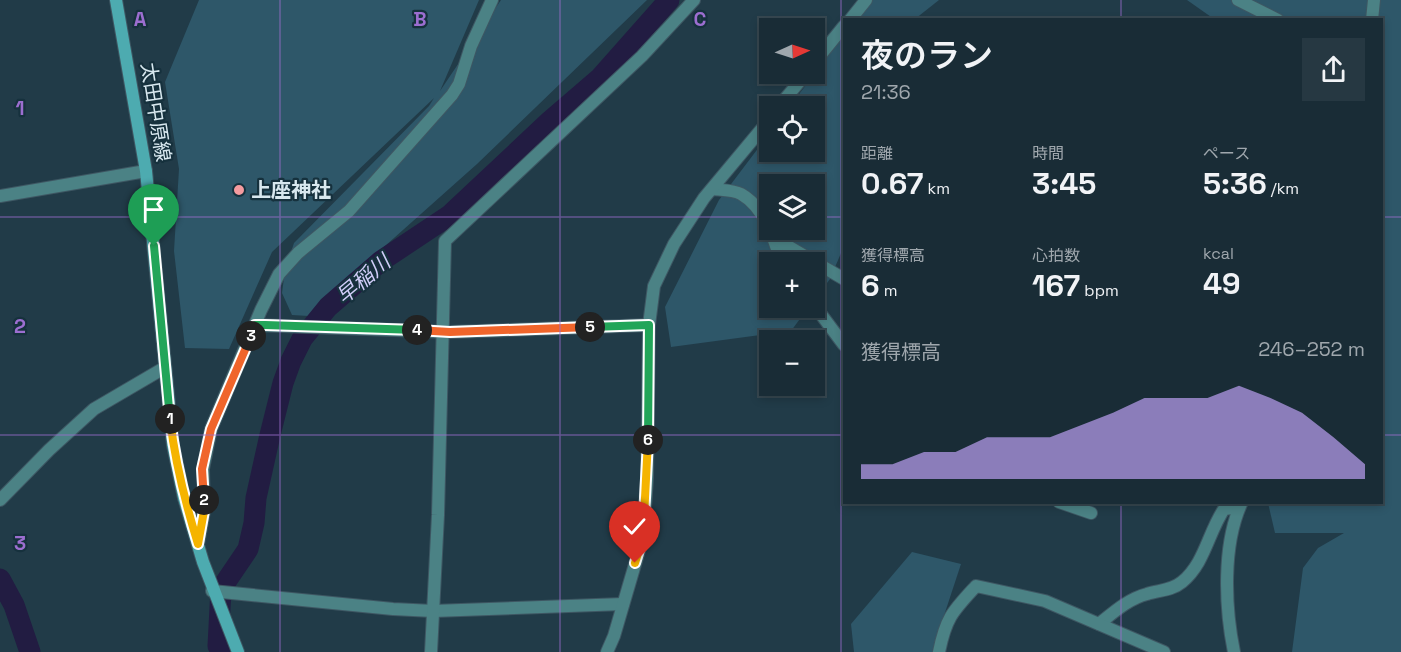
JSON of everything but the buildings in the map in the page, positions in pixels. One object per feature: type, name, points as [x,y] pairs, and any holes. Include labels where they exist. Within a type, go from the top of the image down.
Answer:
[{"type":"main road","name":"太田中原線","points":[[116,0],[146,171],[173,445],[184,498],[212,591],[238,652]]},
{"type":"street","points":[[198,544],[204,511],[202,469],[211,429],[279,274],[298,253],[349,211],[452,95],[459,84],[471,46],[492,0]]},
{"type":"street","points":[[431,652],[445,242],[642,56],[694,0]]},
{"type":"street","points":[[852,18],[866,0]]},
{"type":"street","points":[[1238,0],[1274,18]]},
{"type":"street","points":[[1372,18],[1374,0]]},
{"type":"street","points":[[825,49],[843,27]]},
{"type":"street","points":[[787,96],[798,84]]},
{"type":"street","points":[[607,652],[614,636],[643,537],[647,478],[649,325],[654,286],[662,267],[704,198],[759,132]]},
{"type":"street","points":[[0,196],[146,171]]},
{"type":"street","points":[[712,189],[739,193],[759,211]]},
{"type":"street","points":[[777,240],[843,278]]},
{"type":"street","points":[[824,318],[843,344]]},
{"type":"street","points":[[255,325],[443,331],[649,325]]},
{"type":"street","points":[[0,500],[49,450],[94,409],[164,368]]},
{"type":"street","points":[[1065,504],[1091,513]]},
{"type":"street","points":[[1099,624],[1125,603],[1146,594],[1172,589],[1182,582],[1200,560],[1218,518],[1224,510],[1241,505]]},
{"type":"street","points":[[1234,652],[1228,592],[1230,537],[1241,505]]},
{"type":"street","points":[[940,651],[946,622],[976,586],[1045,601],[1164,652]]},
{"type":"street","points":[[212,591],[433,611],[623,604]]},
{"type":"shaded area","points":[[199,0],[479,0],[440,91],[501,0],[647,0],[477,164],[385,246],[326,317],[292,315],[282,293],[285,270],[294,243],[429,106],[434,98],[272,252],[229,349],[185,348],[174,251],[179,169],[165,82]]},
{"type":"shaded area","points":[[871,0],[939,0],[916,18],[858,18]]},
{"type":"shaded area","points":[[1187,0],[1401,0],[1401,652],[1292,652],[1303,568],[1318,548],[1344,533],[1275,533],[1268,504],[1383,504],[1383,18],[1213,18]]},
{"type":"shaded area","points":[[843,36],[843,248],[830,279],[825,286],[825,252],[759,252],[759,318],[801,318],[792,330],[759,330],[759,335],[671,347],[665,307],[719,200],[759,147],[759,162],[825,162],[825,96],[798,96],[807,84],[825,84],[825,60]]},
{"type":"shaded area","points":[[912,552],[961,564],[932,652],[854,652],[851,624]]},
{"type":"waterway","name":"早稲川","points":[[222,652],[218,646],[221,589],[248,549],[254,523],[256,498],[283,383],[302,339],[328,307],[381,261],[450,215],[550,121],[600,78],[669,0]]},
{"type":"waterway","points":[[0,579],[14,605],[30,652]]},
{"type":"place","name":"上座神社","points":[[239,190]]},
{"type":"route","points":[[154,246],[173,445],[184,498],[198,544],[204,511],[202,469],[211,429],[255,325],[450,332],[649,325],[647,478],[643,537],[635,563]]}]
